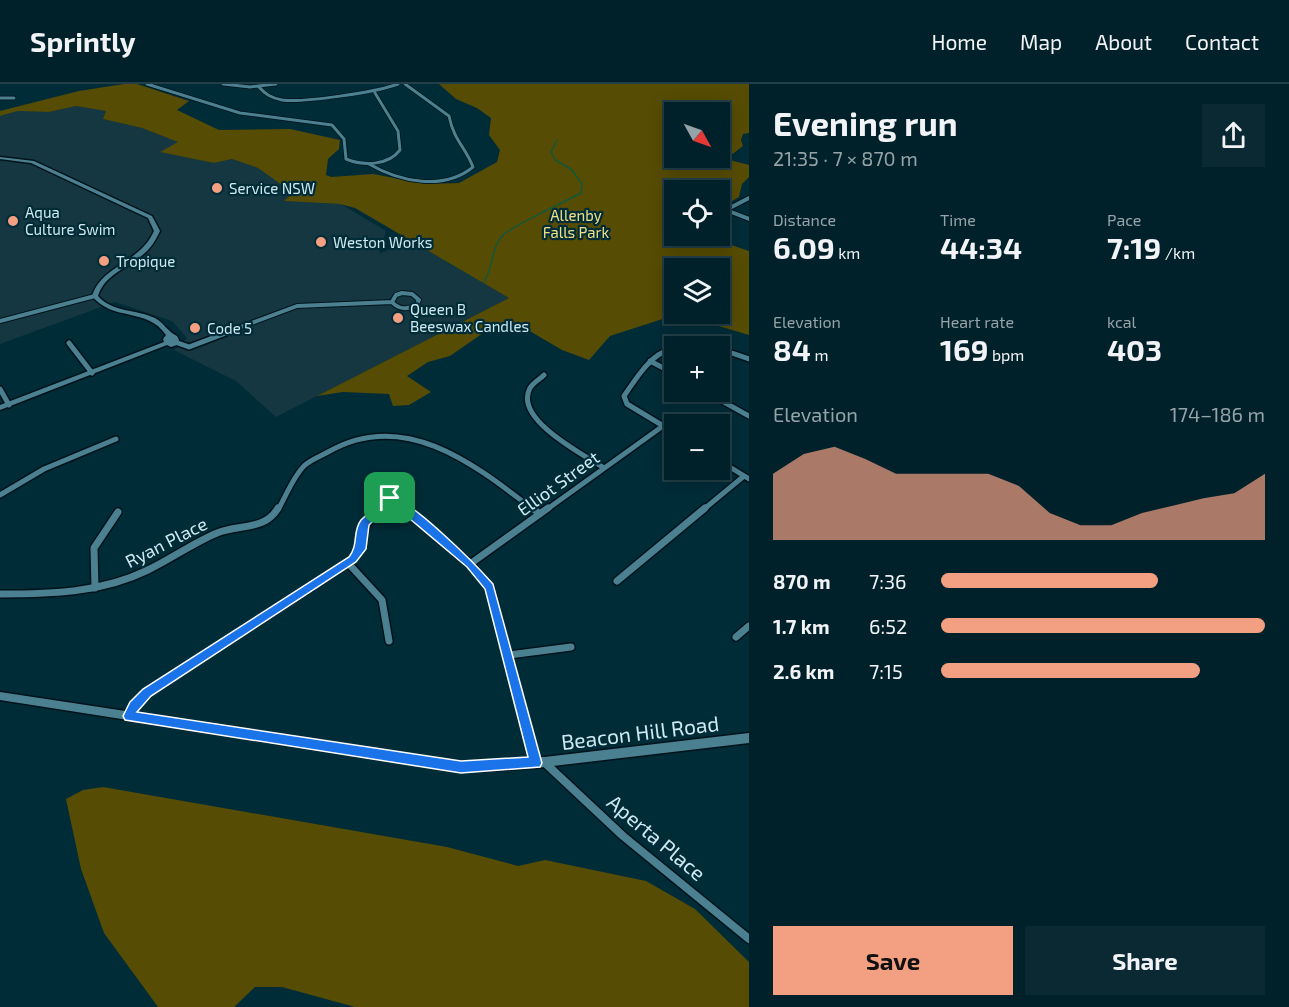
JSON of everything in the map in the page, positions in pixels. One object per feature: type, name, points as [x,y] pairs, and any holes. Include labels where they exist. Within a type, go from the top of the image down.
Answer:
[{"type":"street","points":[[147,84],[240,114],[332,125],[344,139],[346,159],[369,164],[382,172],[430,182],[454,180],[467,174],[473,167],[469,156],[453,135],[449,116],[405,84]]},
{"type":"street","points":[[224,84],[258,86],[276,84]]},
{"type":"street","points":[[258,86],[266,96],[291,100],[375,93],[398,84]]},
{"type":"street","points":[[369,164],[392,160],[399,155],[401,150],[400,131],[375,93]]},
{"type":"street","points":[[0,98],[14,99]]},
{"type":"street","points":[[0,158],[32,162],[130,206],[152,219],[157,231],[151,244],[101,284],[95,296],[0,321]]},
{"type":"street","points":[[730,208],[749,198]]},
{"type":"street","points":[[730,212],[749,219]]},
{"type":"street","points":[[0,408],[171,340],[189,347],[297,306],[392,302],[398,307],[407,309],[416,306],[419,300],[413,294],[404,293],[396,296],[392,302]]},
{"type":"street","points":[[95,296],[104,305],[155,321],[167,329],[171,340]]},
{"type":"street","points":[[69,343],[92,373]]},
{"type":"street","points":[[663,426],[624,401],[626,393],[650,361],[664,348]]},
{"type":"street","points":[[730,352],[749,359]]},
{"type":"street","points":[[650,361],[664,368]]},
{"type":"street","points":[[544,375],[528,391],[526,398],[530,413],[542,425],[604,468]]},
{"type":"street","points":[[0,389],[9,405]]},
{"type":"street","points":[[724,402],[749,416]]},
{"type":"street","name":"Elliot Street","points":[[470,564],[663,426]]},
{"type":"street","name":"Ryan Place","points":[[0,594],[57,595],[95,588],[137,576],[218,532],[263,523],[276,512],[304,466],[349,440],[390,436],[415,439],[474,464],[540,514]]},
{"type":"street","points":[[0,495],[44,470],[116,439]]},
{"type":"street","points":[[617,581],[746,478],[730,468]]},
{"type":"street","points":[[129,716],[134,706],[147,693],[348,563],[361,549],[361,532],[365,523],[379,512],[396,506],[408,511],[470,564],[484,579],[493,594],[539,762]]},
{"type":"street","points":[[95,588],[94,548],[118,512]]},
{"type":"street","points":[[348,563],[382,600],[389,641]]},
{"type":"street","points":[[736,637],[749,626]]},
{"type":"street","points":[[509,655],[571,647]]},
{"type":"street","name":"Beacon Hill Road","points":[[0,696],[461,767],[539,762],[749,738]]},
{"type":"street","name":"Aperta Place","points":[[539,762],[623,836],[749,939]]},
{"type":"shaded area","points":[[76,106],[107,111],[104,119],[142,128],[179,142],[161,152],[214,163],[232,159],[258,168],[293,193],[285,201],[341,204],[386,231],[379,254],[410,240],[509,298],[276,417],[236,381],[174,350],[187,338],[172,321],[115,302],[0,344],[0,116],[18,111],[49,112]]},
{"type":"green space","name":"Allenby Falls Park","points":[[137,84],[189,101],[177,110],[219,130],[290,129],[340,140],[339,149],[328,159],[326,175],[331,177],[373,174],[426,184],[459,183],[497,162],[500,150],[489,135],[491,118],[477,108],[456,99],[439,84],[749,84],[749,133],[743,134],[741,140],[743,146],[730,156],[730,102],[664,102],[664,168],[730,168],[730,160],[749,165],[749,177],[742,184],[739,197],[730,202],[730,180],[664,180],[664,246],[730,245],[749,251],[749,335],[712,324],[730,324],[730,258],[664,258],[664,319],[610,336],[589,360],[562,350],[516,323],[486,331],[450,356],[428,362],[407,376],[431,392],[409,405],[393,406],[389,394],[343,392],[317,396],[509,298],[355,208],[340,204],[284,201],[293,193],[258,168],[232,159],[214,163],[160,152],[178,142],[142,128],[103,119],[106,111],[76,106],[49,112],[18,111],[0,116],[0,111],[79,91]]},
{"type":"green space","points":[[103,787],[447,847],[518,866],[545,860],[646,881],[695,909],[749,962],[749,1007],[355,1007],[282,987],[255,987],[234,1007],[158,1007],[104,933],[81,869],[66,799],[83,790]]},
{"type":"waterway","points":[[484,282],[496,245],[503,235],[581,193],[582,184],[571,169],[555,160],[551,152],[557,140]]},
{"type":"place","name":"Service NSW","points":[[217,188]]},
{"type":"place","name":"Aqua Culture Swim","points":[[13,221]]},
{"type":"place","name":"Weston Works","points":[[321,242]]},
{"type":"place","name":"Tropique","points":[[104,261]]},
{"type":"place","name":"Queen B Beeswax Candles","points":[[398,318]]},
{"type":"place","name":"Code 5","points":[[195,328]]},
{"type":"route","points":[[390,498],[399,503],[470,564],[490,587],[496,602],[536,763],[461,767],[129,716],[139,699],[147,693],[352,560],[363,545],[361,532],[365,523],[379,512],[385,501],[390,498]]}]
